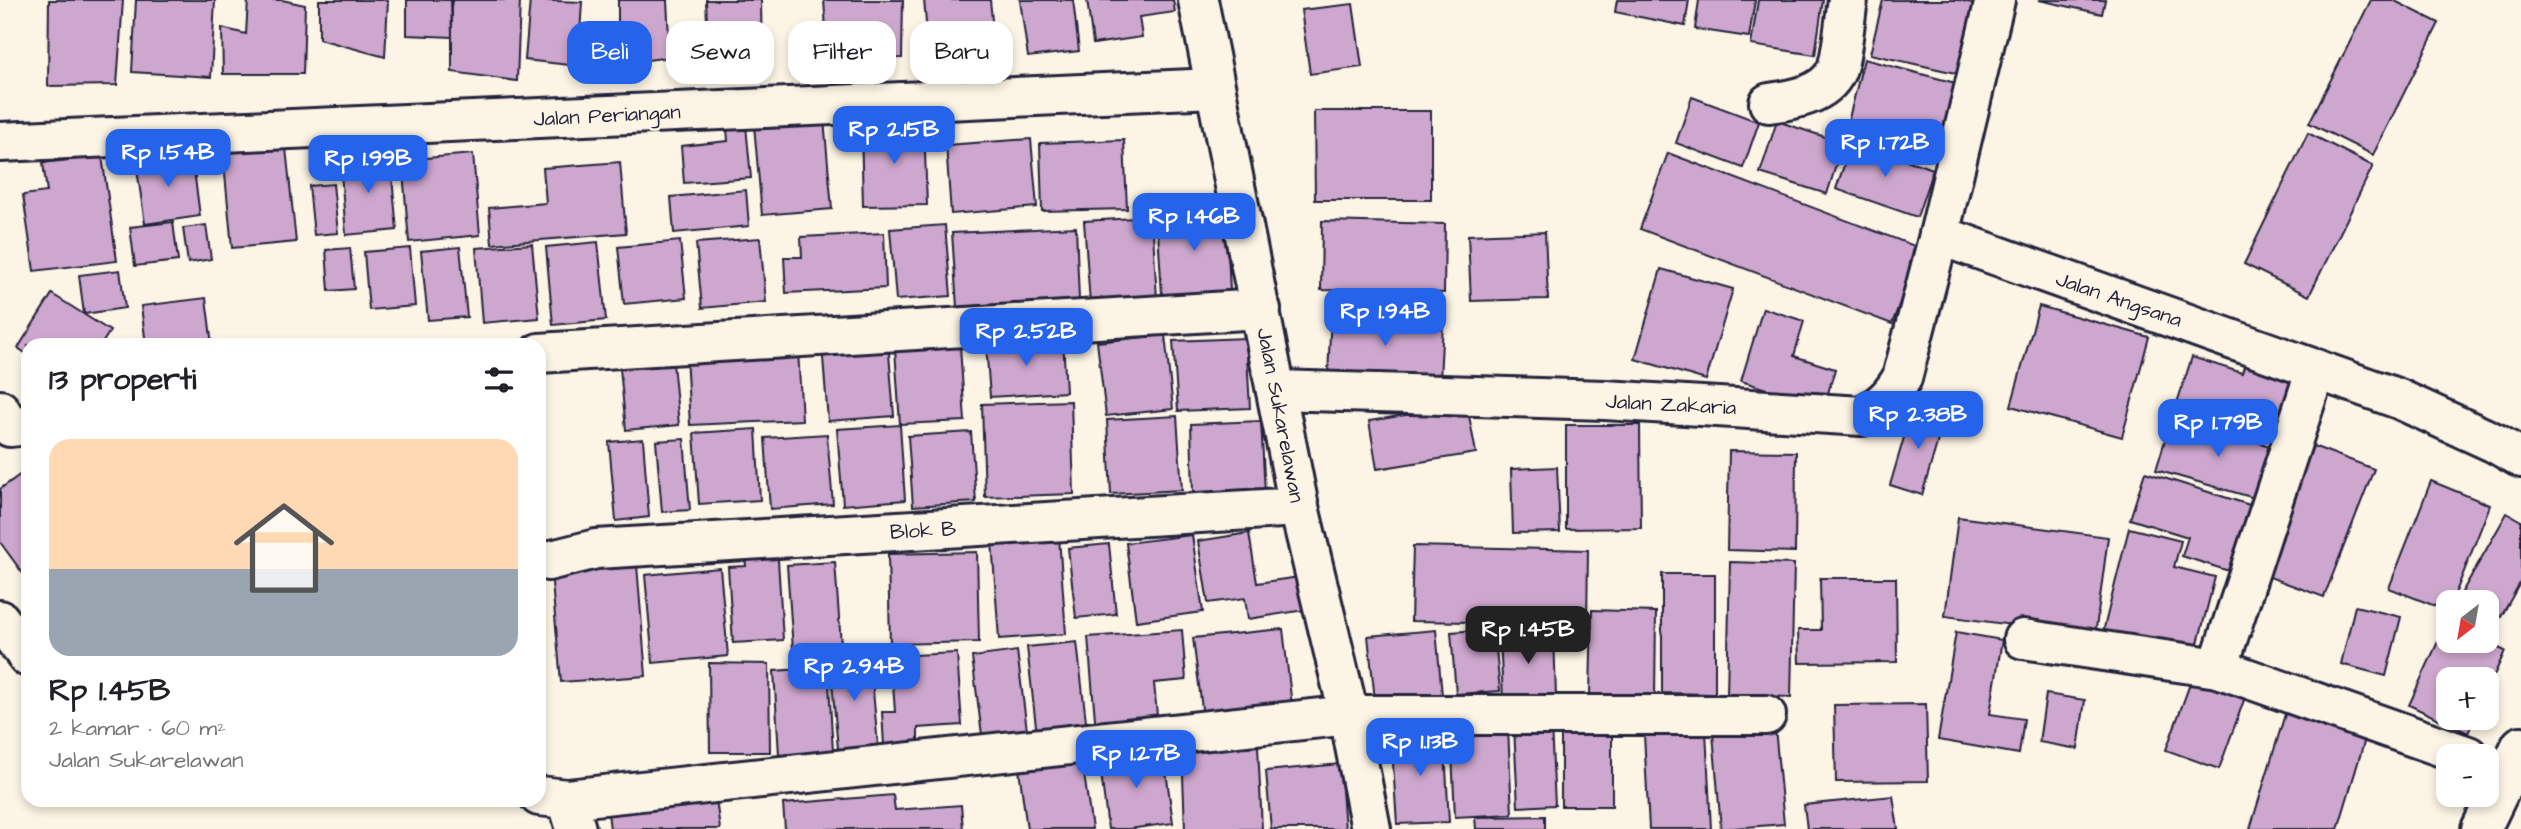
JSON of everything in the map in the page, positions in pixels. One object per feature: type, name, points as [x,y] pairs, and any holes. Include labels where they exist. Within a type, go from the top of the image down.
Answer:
[{"type":"street","name":"Jalan Sukarelawan","points":[[1198,0],[1299,507],[1349,715],[1371,829]]},
{"type":"street","points":[[1769,103],[1813,93],[1836,71],[1848,0]]},
{"type":"street","points":[[1939,235],[1995,0]]},
{"type":"street","name":"Jalan Periangan","points":[[0,142],[1215,88]]},
{"type":"street","name":"Jalan Angsana","points":[[1939,235],[2399,399],[2495,443],[2521,458]]},
{"type":"street","name":"Jalan Zakaria","points":[[1276,390],[1605,400],[1862,416],[1879,407],[1892,395],[1902,378],[1939,235]]},
{"type":"street","points":[[546,353],[1261,309]]},
{"type":"street","points":[[2218,668],[2316,369]]},
{"type":"street","name":"Blok B","points":[[548,561],[596,549],[1299,507]]},
{"type":"street","points":[[0,620],[21,648]]},
{"type":"street","points":[[2023,639],[2218,668],[2436,745]]},
{"type":"street","points":[[561,808],[1349,715],[1766,715]]},
{"type":"street","points":[[2481,829],[2506,759]]},
{"type":"building","points":[[49,0],[123,0],[117,85],[48,86]]},
{"type":"building","points":[[136,0],[215,0],[211,77],[132,72]]},
{"type":"building","points":[[248,0],[282,0],[305,5],[303,74],[223,74],[222,28],[246,34]]},
{"type":"building","points":[[319,0],[388,0],[385,57],[319,39]]},
{"type":"building","points":[[407,0],[451,0],[452,37],[407,35]]},
{"type":"building","points":[[452,0],[520,0],[517,81],[452,72]]},
{"type":"building","points":[[530,0],[582,2],[581,21],[567,21],[567,65],[525,60]]},
{"type":"building","points":[[618,0],[667,0],[666,58],[652,59],[652,21],[618,21]]},
{"type":"building","points":[[706,0],[761,0],[761,21],[707,21]]},
{"type":"building","points":[[824,0],[903,0],[902,58],[896,58],[896,21],[825,21]]},
{"type":"building","points":[[924,0],[990,0],[992,21],[926,21]]},
{"type":"building","points":[[1020,0],[1073,0],[1079,51],[1028,57]]},
{"type":"building","points":[[1087,0],[1173,0],[1175,12],[1139,17],[1142,37],[1093,44]]},
{"type":"building","points":[[1617,0],[1689,0],[1685,26],[1615,12]]},
{"type":"building","points":[[1699,0],[1755,0],[1749,37],[1695,29]]},
{"type":"building","points":[[1758,0],[1823,0],[1815,55],[1751,45]]},
{"type":"building","points":[[1883,0],[1959,0],[1976,4],[1960,74],[1870,54]]},
{"type":"building","points":[[2039,0],[2105,0],[2102,14]]},
{"type":"building","points":[[2371,0],[2393,0],[2439,23],[2373,155],[2309,123]]},
{"type":"building","points":[[1353,4],[1362,67],[1310,74],[1301,10]]},
{"type":"building","points":[[1864,59],[1967,86],[1950,153],[1847,126]]},
{"type":"building","points":[[1692,97],[1759,122],[1743,168],[1676,143]]},
{"type":"building","points":[[1314,111],[1431,111],[1431,200],[1315,200]]},
{"type":"building","points":[[745,115],[751,178],[684,183],[681,146],[728,141],[726,117]]},
{"type":"building","points":[[824,119],[832,209],[762,215],[754,125]]},
{"type":"building","points":[[1777,121],[1843,143],[1827,194],[1760,173]]},
{"type":"building","points":[[924,126],[927,205],[863,206],[861,127]]},
{"type":"building","points":[[2308,133],[2373,166],[2309,296],[2244,264]]},
{"type":"building","points":[[1031,139],[1037,207],[951,214],[946,145]]},
{"type":"building","points":[[1124,140],[1127,209],[1042,211],[1040,143]]},
{"type":"building","points":[[1852,142],[1933,169],[1917,217],[1836,189]]},
{"type":"building","points":[[286,148],[296,242],[232,248],[223,153]]},
{"type":"building","points":[[1668,153],[1920,248],[1892,324],[1640,229]]},
{"type":"building","points":[[473,154],[480,235],[409,242],[402,160]]},
{"type":"building","points":[[192,155],[200,216],[145,224],[136,162]]},
{"type":"building","points":[[102,156],[117,261],[34,271],[23,195],[47,192],[43,163]]},
{"type":"building","points":[[390,156],[397,230],[346,235],[340,160]]},
{"type":"building","points":[[620,162],[626,233],[492,244],[489,208],[546,203],[543,168]]},
{"type":"building","points":[[333,184],[338,233],[314,235],[309,186]]},
{"type":"building","points":[[746,190],[749,226],[674,233],[671,197]]},
{"type":"building","points":[[1226,211],[1230,291],[1162,295],[1157,215]]},
{"type":"building","points":[[1152,217],[1157,299],[1090,303],[1084,221]]},
{"type":"building","points":[[1322,221],[1445,224],[1444,293],[1321,290]]},
{"type":"building","points":[[173,222],[178,261],[135,266],[130,227]]},
{"type":"building","points":[[206,225],[211,259],[188,263],[183,228]]},
{"type":"building","points":[[945,225],[951,296],[896,300],[890,229]]},
{"type":"building","points":[[1076,227],[1079,300],[957,307],[952,233]]},
{"type":"building","points":[[1545,232],[1548,299],[1471,301],[1468,235]]},
{"type":"building","points":[[884,233],[886,288],[786,293],[784,257],[802,257],[801,237]]},
{"type":"building","points":[[760,238],[766,302],[702,308],[696,243]]},
{"type":"building","points":[[680,241],[686,298],[624,304],[618,247]]},
{"type":"building","points":[[598,242],[606,320],[553,325],[546,247]]},
{"type":"building","points":[[532,244],[539,318],[482,323],[476,248]]},
{"type":"building","points":[[460,247],[467,317],[428,320],[421,251]]},
{"type":"building","points":[[350,248],[354,289],[329,291],[326,250]]},
{"type":"building","points":[[410,248],[415,306],[369,310],[364,252]]},
{"type":"building","points":[[1661,269],[1733,289],[1706,380],[1635,359]]},
{"type":"building","points":[[120,270],[125,308],[84,314],[79,275]]},
{"type":"building","points":[[52,294],[110,331],[106,338],[24,338]]},
{"type":"building","points":[[206,298],[211,338],[145,338],[141,306]]},
{"type":"building","points":[[2039,306],[2149,337],[2122,437],[2011,406]]},
{"type":"building","points":[[1763,308],[1804,321],[1794,356],[1835,369],[1824,407],[1741,381]]},
{"type":"building","points":[[1331,315],[1443,322],[1440,380],[1328,374]]},
{"type":"building","points":[[1165,335],[1173,409],[1106,416],[1097,342]]},
{"type":"building","points":[[1246,338],[1250,408],[1178,411],[1173,341]]},
{"type":"building","points":[[1063,339],[1066,392],[990,397],[986,344]]},
{"type":"building","points":[[888,341],[894,416],[828,421],[822,345]]},
{"type":"building","points":[[960,346],[965,421],[900,424],[895,349]]},
{"type":"building","points":[[798,350],[802,420],[690,425],[686,355]]},
{"type":"building","points":[[2249,351],[2300,367],[2277,441],[2175,409],[2192,357],[2242,373]]},
{"type":"building","points":[[672,353],[679,425],[626,430],[619,358]]},
{"type":"building","points":[[1071,401],[1074,494],[985,497],[982,404]]},
{"type":"building","points":[[1467,405],[1476,453],[1377,469],[1369,421]]},
{"type":"building","points":[[1913,407],[1945,416],[1922,495],[1890,485]]},
{"type":"building","points":[[1177,416],[1182,490],[1111,494],[1107,420]]},
{"type":"building","points":[[2172,417],[2280,449],[2265,501],[2156,470]]},
{"type":"building","points":[[1261,421],[1265,493],[1193,495],[1191,424]]},
{"type":"building","points":[[900,425],[905,500],[843,505],[837,429]]},
{"type":"building","points":[[1566,425],[1640,425],[1641,528],[1566,529]]},
{"type":"building","points":[[756,429],[760,500],[699,504],[694,433]]},
{"type":"building","points":[[971,432],[976,502],[913,506],[908,436]]},
{"type":"building","points":[[827,434],[833,504],[770,509],[765,438]]},
{"type":"building","points":[[643,439],[649,517],[616,521],[609,442]]},
{"type":"building","points":[[684,439],[690,510],[662,512],[656,441]]},
{"type":"building","points":[[2313,446],[2374,469],[2324,597],[2264,575]]},
{"type":"building","points":[[1729,451],[1796,452],[1795,552],[1727,550]]},
{"type":"building","points":[[1557,467],[1560,532],[1513,533],[1511,469]]},
{"type":"building","points":[[2145,472],[2256,507],[2235,573],[2182,556],[2188,537],[2130,519]]},
{"type":"building","points":[[21,474],[21,571],[0,542],[0,489]]},
{"type":"building","points":[[2431,481],[2490,505],[2457,590],[2436,590],[2436,606],[2389,588]]},
{"type":"building","points":[[2507,513],[2521,521],[2521,581],[2501,617],[2499,590],[2463,590]]},
{"type":"building","points":[[1958,517],[2108,537],[2095,636],[1945,616]]},
{"type":"building","points":[[2129,528],[2181,541],[2174,567],[2215,577],[2195,655],[2103,632]]},
{"type":"building","points":[[1249,533],[1257,583],[1300,577],[1305,610],[1248,619],[1245,598],[1208,603],[1198,541]]},
{"type":"building","points":[[1192,535],[1203,612],[1136,621],[1126,543]]},
{"type":"building","points":[[1059,537],[1066,634],[999,639],[992,542]]},
{"type":"building","points":[[777,544],[783,640],[733,643],[728,567],[746,566],[744,545]]},
{"type":"building","points":[[1109,544],[1116,614],[1076,618],[1068,548]]},
{"type":"building","points":[[1413,546],[1588,550],[1587,624],[1411,621]]},
{"type":"building","points":[[977,552],[979,642],[890,644],[888,554]]},
{"type":"building","points":[[835,562],[841,645],[793,649],[787,565]]},
{"type":"building","points":[[1730,562],[1794,564],[1791,697],[1727,695]]},
{"type":"building","points":[[637,565],[646,676],[561,682],[551,572]]},
{"type":"building","points":[[720,568],[728,656],[653,663],[645,575]]},
{"type":"building","points":[[1662,574],[1715,574],[1715,694],[1662,693]]},
{"type":"building","points":[[1820,578],[1896,578],[1897,662],[1799,663],[1798,630],[1821,630]]},
{"type":"building","points":[[2355,606],[2401,617],[2386,676],[2341,664]]},
{"type":"building","points":[[1592,610],[1656,612],[1655,696],[1590,695]]},
{"type":"building","points":[[1283,629],[1292,706],[1203,717],[1193,638]]},
{"type":"building","points":[[1494,629],[1500,691],[1456,694],[1451,632]]},
{"type":"building","points":[[1182,630],[1186,680],[1154,683],[1158,726],[1096,731],[1088,637]]},
{"type":"building","points":[[1436,630],[1442,695],[1375,700],[1368,636]]},
{"type":"building","points":[[1956,632],[2002,640],[1990,714],[2024,719],[2019,754],[1938,740]]},
{"type":"building","points":[[1554,634],[1556,697],[1503,699],[1500,635]]},
{"type":"building","points":[[1077,642],[1087,730],[1037,735],[1027,647]]},
{"type":"building","points":[[2436,646],[2436,653],[2499,653],[2499,648],[2505,651],[2498,667],[2436,667],[2436,718],[2409,705]]},
{"type":"building","points":[[1017,651],[1027,730],[982,735],[972,657]]},
{"type":"building","points":[[957,653],[962,725],[918,728],[918,743],[884,745],[882,712],[895,712],[891,656]]},
{"type":"building","points":[[870,657],[878,746],[838,749],[830,660]]},
{"type":"building","points":[[709,663],[769,664],[770,752],[710,752]]},
{"type":"building","points":[[828,667],[833,752],[779,755],[774,671]]},
{"type":"building","points":[[2195,670],[2248,689],[2219,769],[2166,750]]},
{"type":"building","points":[[2046,694],[2085,700],[2078,749],[2039,742]]},
{"type":"building","points":[[1926,704],[1928,781],[1836,782],[1834,705]]},
{"type":"building","points":[[2286,711],[2366,736],[2338,829],[2250,829]]},
{"type":"building","points":[[1774,717],[1784,824],[1721,829],[1712,722]]},
{"type":"building","points":[[1551,726],[1555,805],[1518,807],[1514,727]]},
{"type":"building","points":[[1561,727],[1612,727],[1612,806],[1561,806]]},
{"type":"building","points":[[1508,728],[1512,814],[1455,817],[1451,730]]},
{"type":"building","points":[[1706,731],[1711,829],[1649,829],[1644,734]]},
{"type":"building","points":[[1444,732],[1449,822],[1397,824],[1391,734]]},
{"type":"building","points":[[1258,746],[1262,829],[1185,829],[1182,749]]},
{"type":"building","points":[[1163,749],[1173,823],[1108,829],[1099,756]]},
{"type":"building","points":[[1082,760],[1092,829],[1027,829],[1019,769]]},
{"type":"building","points":[[1340,764],[1345,829],[1271,829],[1266,771]]},
{"type":"building","points":[[893,795],[895,810],[961,805],[963,829],[785,829],[783,804]]},
{"type":"building","points":[[1893,796],[1898,829],[1807,829],[1804,805]]},
{"type":"building","points":[[716,799],[720,829],[610,829],[608,813]]},
{"type":"building","points":[[1545,816],[1545,829],[1476,829],[1475,817]]}]
